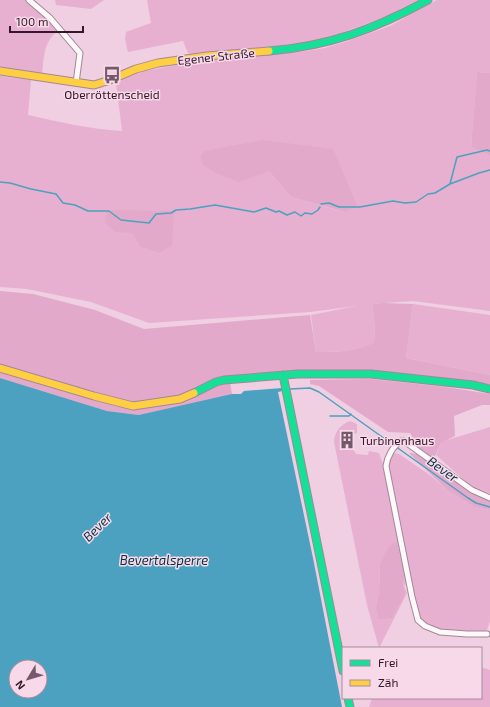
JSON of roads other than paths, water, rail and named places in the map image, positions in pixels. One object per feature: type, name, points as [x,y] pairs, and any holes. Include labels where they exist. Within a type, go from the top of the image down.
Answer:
[{"type":"street","points":[[29,0],[50,18],[80,54],[76,83]]},
{"type":"street","name":"Egener Straße","points":[[0,71],[94,85],[137,69],[172,61],[302,48],[323,44],[388,22],[428,0]]},
{"type":"street","points":[[0,368],[133,406],[180,398],[190,395],[210,384],[224,380],[283,375],[371,374],[490,388]]},
{"type":"street","points":[[283,375],[342,666]]},
{"type":"street","points":[[486,634],[440,632],[425,626],[418,620],[386,466],[387,458],[397,443],[400,441],[406,442],[472,490],[490,498]]},
{"type":"water","name":"Bevertalsperre","points":[[0,378],[107,411],[139,415],[232,394],[241,394],[244,391],[282,388],[282,391],[278,392],[313,558],[342,707],[0,707]]},
{"type":"waterway","points":[[321,204],[329,203],[339,207],[360,207],[393,201],[405,203],[416,202],[428,194],[435,193],[450,184],[457,157],[487,150],[490,151]]},
{"type":"waterway","points":[[450,184],[490,170]]},
{"type":"waterway","points":[[0,182],[56,194],[63,203],[75,205],[88,211],[109,211],[121,220],[149,223],[156,214],[171,213],[176,210],[215,205],[254,212],[266,208],[276,212],[279,211],[287,215],[295,212],[301,216],[305,213],[312,214],[320,207]]},
{"type":"waterway","name":"Bever","points":[[290,389],[310,388],[319,392],[468,498],[476,503],[490,507]]},
{"type":"waterway","points":[[330,416],[349,416],[351,414]]},
{"type":"waterway","name":"Bever","points":[[367,441],[388,441]]},
{"type":"place","name":"Oberröttenscheid","points":[[112,75]]},
{"type":"place","name":"Turbinenhaus","points":[[347,440]]}]
